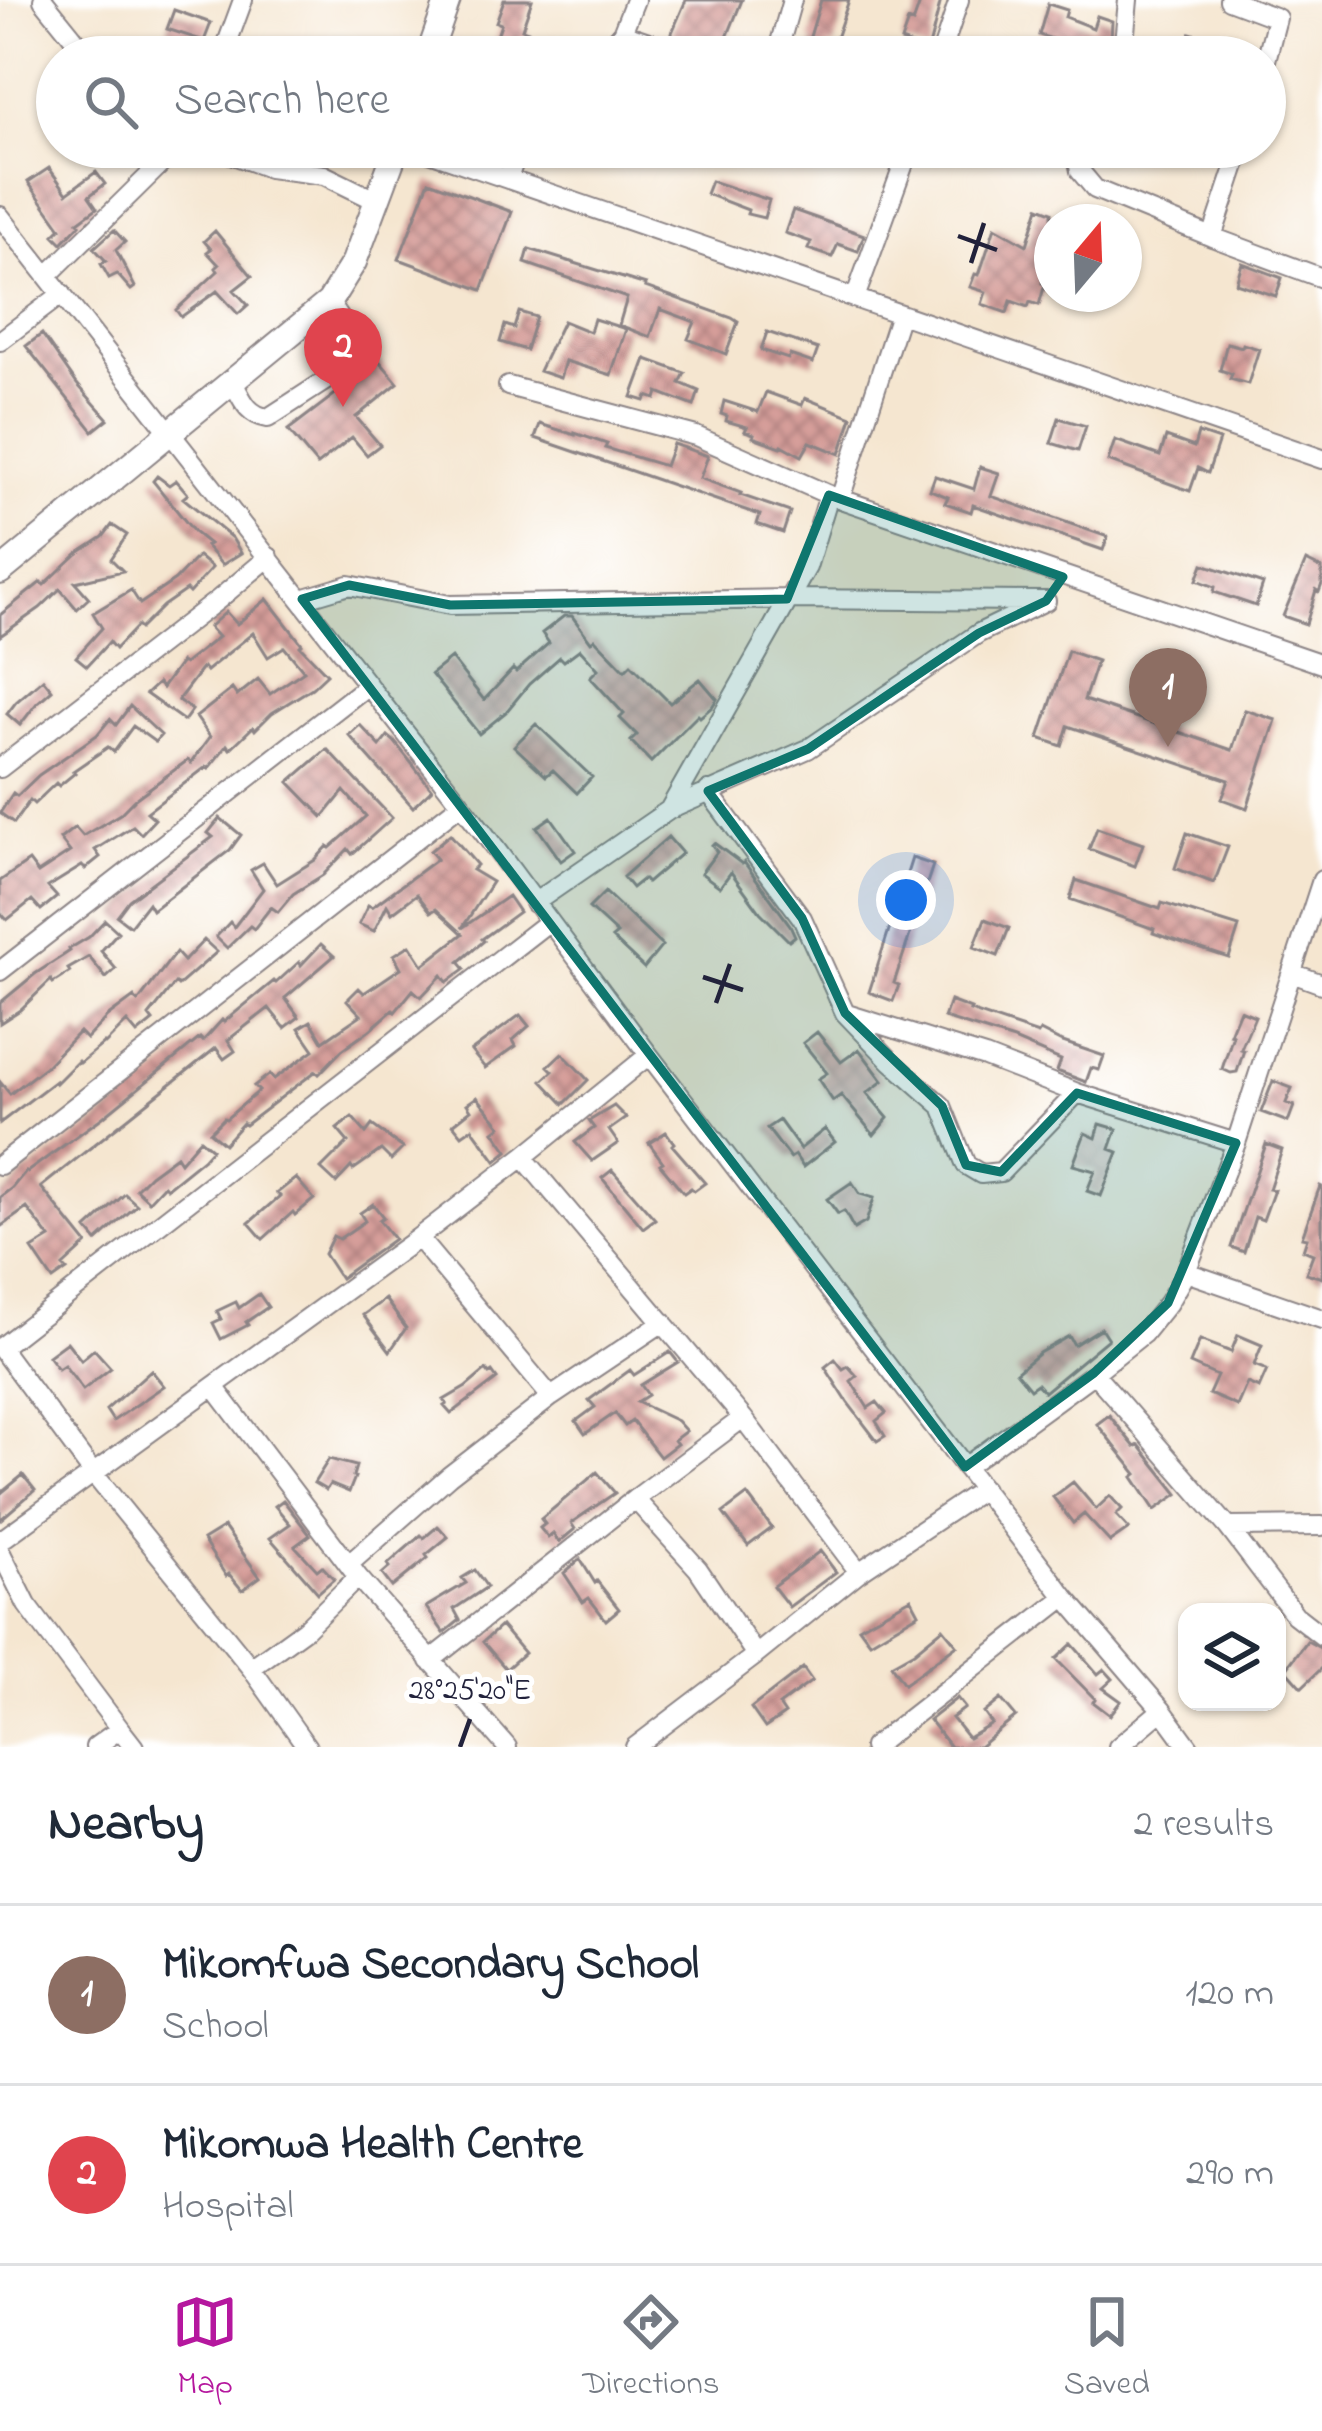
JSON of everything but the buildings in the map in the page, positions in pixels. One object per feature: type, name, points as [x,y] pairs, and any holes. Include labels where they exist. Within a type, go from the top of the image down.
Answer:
[{"type":"main road","points":[[435,36],[448,0]]},
{"type":"main road","points":[[0,572],[329,302],[354,262],[389,168]]},
{"type":"street","points":[[43,0],[72,36]]},
{"type":"street","points":[[230,36],[243,0]]},
{"type":"street","points":[[619,36],[635,0]]},
{"type":"street","points":[[782,36],[792,0]]},
{"type":"street","points":[[947,36],[959,0]]},
{"type":"street","points":[[1125,36],[1128,0]]},
{"type":"street","points":[[1229,0],[1276,9]]},
{"type":"street","points":[[622,33],[631,36]]},
{"type":"street","points":[[48,275],[145,168]]},
{"type":"street","points":[[269,168],[324,175],[377,200]]},
{"type":"street","points":[[476,168],[1322,458]]},
{"type":"street","points":[[508,179],[512,168]]},
{"type":"street","points":[[855,298],[902,168]]},
{"type":"street","points":[[1078,168],[1095,188],[1322,278]]},
{"type":"street","points":[[1212,237],[1235,168]]},
{"type":"street","points":[[0,216],[302,598],[1065,1598],[1189,1747]]},
{"type":"street","points":[[0,340],[62,294]]},
{"type":"street","points":[[233,382],[250,412],[268,418],[358,359],[362,354],[359,346],[329,302]]},
{"type":"street","points":[[669,810],[807,567],[900,314]]},
{"type":"street","points":[[508,386],[696,436],[834,497],[1322,664]]},
{"type":"street","points":[[0,769],[269,557]]},
{"type":"street","points":[[534,903],[669,810],[808,749],[979,633],[1046,601],[1063,577]]},
{"type":"street","points":[[302,598],[349,585],[451,605],[787,599],[1046,601]]},
{"type":"street","points":[[0,971],[368,685]]},
{"type":"street","points":[[709,790],[802,917],[845,1013],[942,1106],[966,1165],[981,1174],[1000,1172],[1077,1093]]},
{"type":"street","points":[[0,1165],[460,804]]},
{"type":"street","points":[[965,1466],[1143,1334],[1168,1303],[1186,1272],[1235,1143],[1322,880]]},
{"type":"street","points":[[307,1747],[251,1668],[93,1473],[0,1348],[548,922]]},
{"type":"street","points":[[1292,973],[1322,984]]},
{"type":"street","points":[[845,1013],[1235,1143]]},
{"type":"street","points":[[0,1541],[418,1238],[649,1055]]},
{"type":"street","points":[[524,1157],[743,1418],[859,1572]]},
{"type":"street","points":[[418,1238],[551,1397]]},
{"type":"street","points":[[1186,1272],[1322,1319]]},
{"type":"street","points":[[251,1668],[332,1606],[353,1570],[449,1476],[551,1397],[663,1322]]},
{"type":"street","points":[[1094,1373],[1228,1527],[1295,1615],[1322,1636]]},
{"type":"street","points":[[215,1388],[353,1570],[507,1747]]},
{"type":"street","points":[[430,1661],[743,1418]]},
{"type":"street","points":[[635,1747],[859,1572],[983,1489]]},
{"type":"street","points":[[635,1499],[698,1569],[756,1655]]},
{"type":"street","points":[[1228,1527],[1322,1526]]},
{"type":"street","points":[[0,1551],[26,1604],[134,1747]]},
{"type":"street","points":[[873,1747],[1065,1598]]},
{"type":"street","points":[[1118,1747],[1162,1710]]},
{"type":"street","points":[[95,1747],[120,1729]]},
{"type":"highlighted area","points":[[829,495],[1063,577],[1046,601],[979,633],[808,749],[708,791],[802,918],[845,1013],[942,1106],[966,1165],[1001,1172],[1077,1093],[1236,1143],[1168,1303],[1094,1373],[965,1467],[302,599],[349,585],[450,605],[787,599]]},
{"type":"place","name":"Mikomwa Health Centre","points":[[343,407]]},
{"type":"place","name":"Mikomfwa Secondary School","points":[[1168,747]]}]
